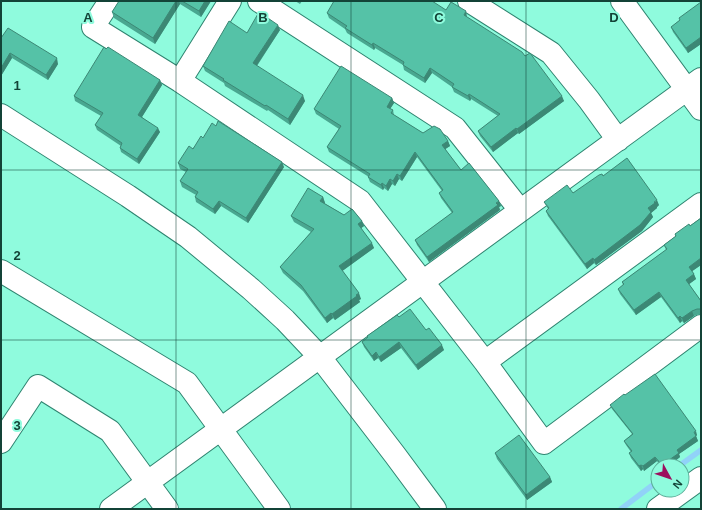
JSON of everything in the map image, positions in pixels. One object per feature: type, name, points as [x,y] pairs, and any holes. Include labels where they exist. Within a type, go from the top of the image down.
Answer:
[{"type":"street","points":[[110,1],[93,27],[180,81],[360,200],[485,362],[544,443],[701,326]]},
{"type":"street","points":[[180,81],[230,1]]},
{"type":"street","points":[[259,1],[455,128],[520,210]]},
{"type":"street","points":[[469,1],[551,53],[589,100],[618,140]]},
{"type":"street","points":[[622,1],[694,84],[701,109]]},
{"type":"street","points":[[111,509],[694,84]]},
{"type":"street","points":[[1,115],[128,196],[188,238],[251,289],[279,314],[319,356],[435,509]]},
{"type":"street","points":[[485,362],[701,204]]},
{"type":"street","points":[[1,271],[187,383],[279,509]]},
{"type":"street","points":[[1,442],[38,386],[110,431],[167,509]]},
{"type":"street","points":[[658,509],[701,478]]},
{"type":"building","points":[[119,1],[176,1],[153,38],[112,12]]},
{"type":"building","points":[[182,1],[205,1],[199,11]]},
{"type":"building","points":[[334,1],[432,1],[446,10],[451,2],[466,11],[464,15],[522,52],[525,56],[530,53],[562,96],[491,147],[478,131],[500,114],[469,94],[468,96],[452,87],[454,84],[430,68],[424,78],[403,65],[404,62],[373,43],[372,45],[345,28],[347,26],[327,13]]},
{"type":"building","points":[[701,2],[701,37],[686,48],[671,27],[680,20],[679,18]]},
{"type":"building","points":[[259,12],[278,25],[253,63],[303,95],[288,119],[223,80],[224,79],[203,66],[229,21],[247,33]]},
{"type":"building","points":[[8,28],[57,58],[46,75],[10,53],[1,68],[1,38]]},
{"type":"building","points":[[104,47],[106,49],[108,47],[160,80],[138,115],[158,128],[137,159],[120,148],[122,143],[95,125],[103,113],[74,96]]},
{"type":"building","points":[[341,66],[392,98],[387,107],[393,110],[391,113],[423,133],[434,126],[440,129],[448,141],[442,145],[461,170],[469,163],[499,201],[496,203],[498,205],[427,257],[415,240],[453,212],[439,193],[443,190],[415,152],[400,176],[397,174],[393,181],[390,179],[386,186],[382,183],[381,185],[368,177],[370,174],[327,147],[341,126],[314,109]]},
{"type":"building","points":[[218,121],[282,162],[246,218],[219,201],[213,209],[195,197],[198,192],[180,181],[188,169],[178,163],[189,146],[193,149],[201,136],[203,138],[212,123],[216,126]]},
{"type":"building","points":[[627,158],[657,200],[648,208],[651,212],[640,225],[594,260],[593,258],[585,264],[546,211],[549,208],[544,202],[567,185],[573,193],[599,175],[602,174],[603,176]]},
{"type":"building","points":[[308,188],[323,197],[320,201],[344,215],[352,209],[362,221],[358,224],[372,243],[339,266],[359,293],[356,295],[357,296],[325,318],[301,285],[280,267],[314,229],[291,216]]},
{"type":"building","points":[[701,218],[701,258],[689,267],[694,274],[686,280],[701,301],[701,309],[692,311],[682,318],[680,316],[678,318],[659,292],[634,310],[618,289],[624,284],[622,282],[667,249],[664,245],[676,236],[675,234]]},
{"type":"building","points":[[410,309],[426,330],[429,328],[442,345],[416,365],[399,342],[379,357],[376,352],[372,356],[362,342],[368,337],[367,336],[397,315],[399,317]]},
{"type":"building","points":[[655,374],[696,431],[694,432],[696,436],[677,450],[679,453],[672,458],[650,458],[650,461],[643,466],[639,466],[629,453],[632,451],[624,441],[633,434],[610,405],[624,394],[625,395]]},
{"type":"building","points":[[519,435],[550,477],[526,495],[495,453]]},
{"type":"waterway","points":[[690,458],[701,450]]},
{"type":"waterway","points":[[621,509],[650,487]]}]
